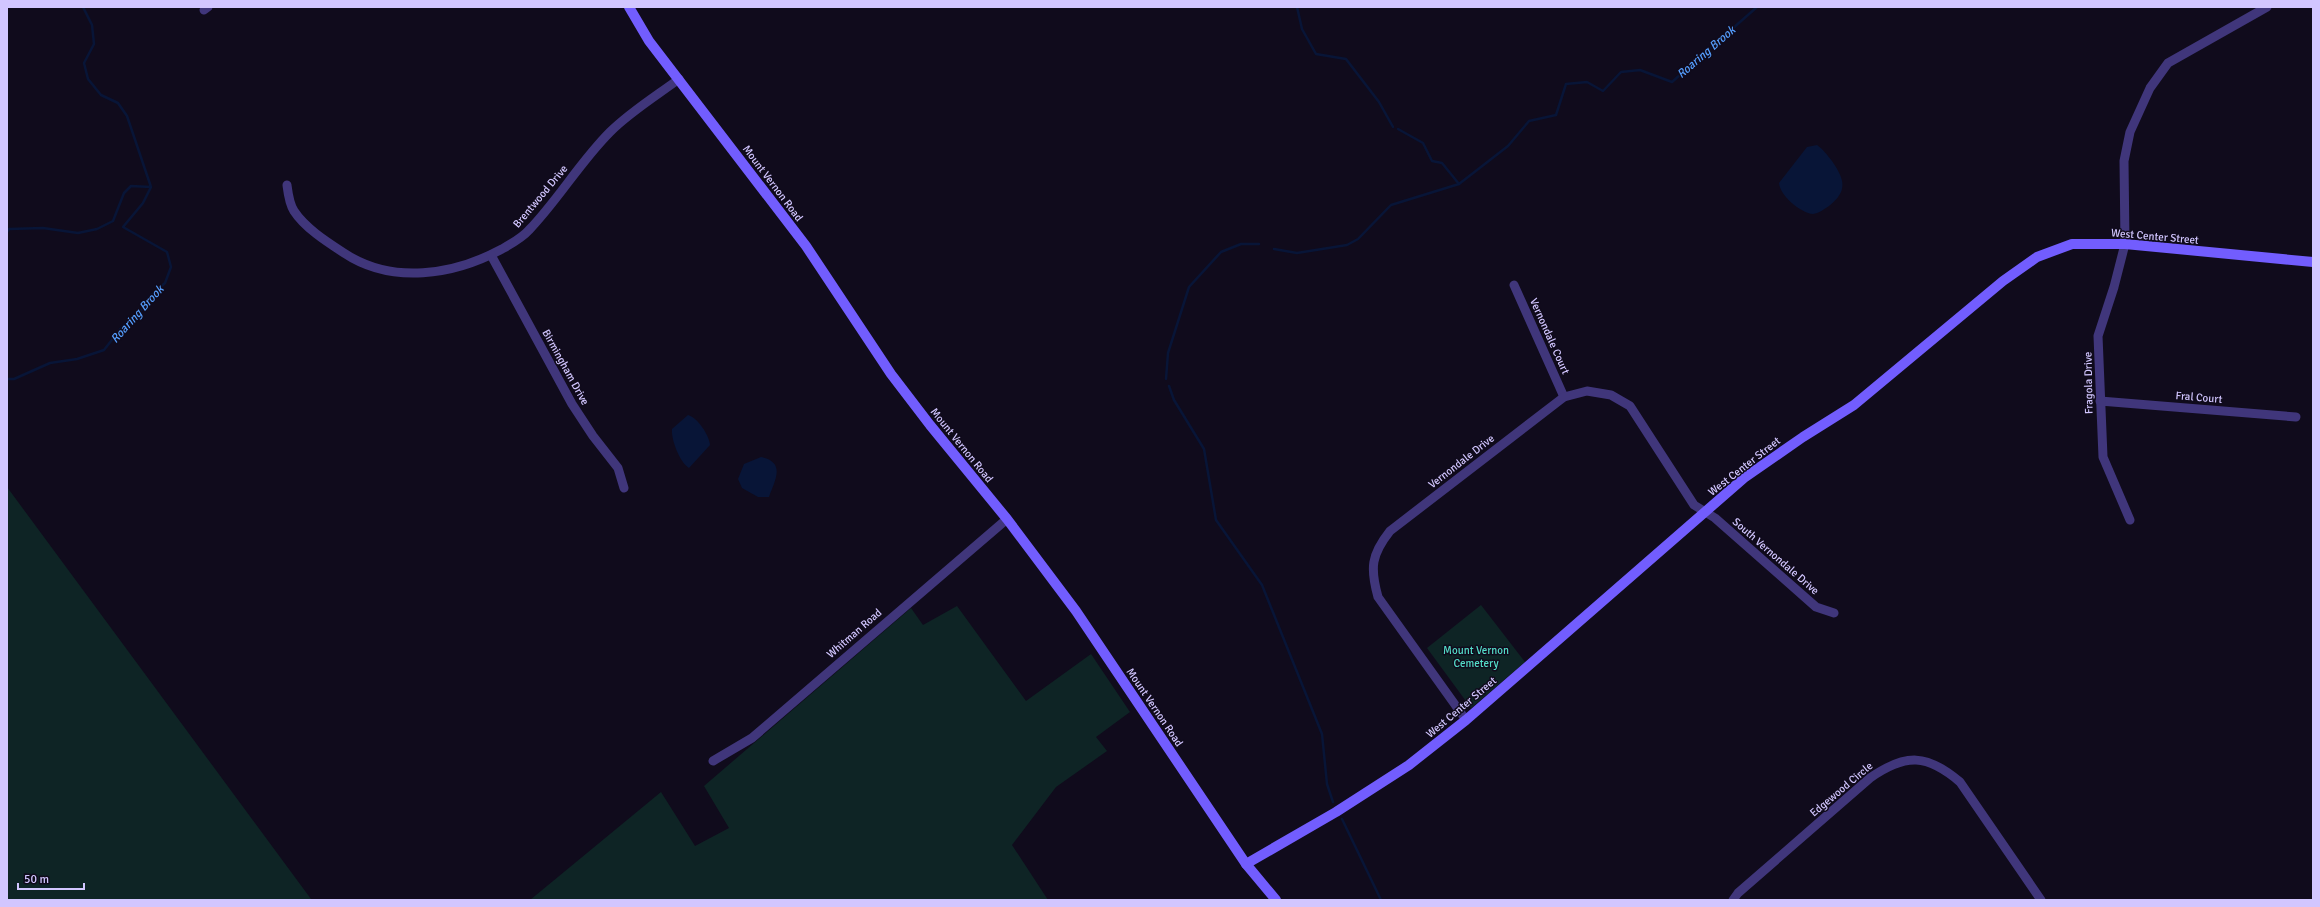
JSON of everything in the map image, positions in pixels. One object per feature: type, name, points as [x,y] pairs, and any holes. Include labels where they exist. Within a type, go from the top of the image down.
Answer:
[{"type":"street","name":"Mount Vernon Road","points":[[629,7],[649,41],[806,246],[891,374],[930,425],[1007,519],[1076,611],[1246,864],[1276,900]]},
{"type":"street","name":"Fragola Drive","points":[[2130,520],[2103,457],[2098,336],[2114,287],[2125,244],[2124,160],[2130,132],[2150,88],[2168,63],[2267,7]]},
{"type":"street","name":"Brentwood Drive","points":[[287,185],[294,211],[312,230],[354,260],[378,269],[407,274],[436,272],[491,255],[529,231],[610,132],[628,116],[679,79]]},
{"type":"street","name":"West Center Street","points":[[1246,864],[1336,812],[1409,765],[1466,720],[1744,478],[1773,457],[1854,405],[2003,281],[2037,257],[2072,244],[2125,244],[2313,262]]},
{"type":"street","name":"Birmingham Drive","points":[[491,255],[572,404],[592,436],[618,468],[624,488]]},
{"type":"street","name":"Vernondale Court","points":[[1514,285],[1564,397]]},
{"type":"street","name":"Vernondale Drive","points":[[1466,720],[1378,597],[1372,575],[1375,558],[1379,544],[1390,531],[1564,397],[1587,391],[1611,395],[1630,406],[1694,505],[1705,512]]},
{"type":"street","name":"Fral Court","points":[[2100,401],[2296,417]]},
{"type":"street","name":"South Vernondale Drive","points":[[1705,512],[1715,518],[1816,607],[1834,614]]},
{"type":"street","name":"Whitman Road","points":[[713,760],[752,738],[1007,519]]},
{"type":"street","name":"Edgewood Circle","points":[[1734,900],[1738,893],[1870,778],[1888,766],[1907,760],[1926,762],[1945,770],[1960,782],[2041,900]]},
{"type":"green space","points":[[7,487],[311,899],[311,900],[7,900]]},
{"type":"green space","name":"Mount Vernon Cemetery","points":[[1481,605],[1525,662],[1471,708],[1427,648]]},
{"type":"green space","points":[[957,606],[1026,701],[1091,654],[1130,712],[1096,737],[1107,751],[1056,787],[1012,845],[1048,900],[530,900],[661,792],[695,846],[729,828],[704,786],[911,608],[923,625]]},
{"type":"water","points":[[1817,145],[1832,161],[1840,174],[1842,180],[1842,190],[1835,201],[1829,206],[1813,214],[1803,211],[1792,203],[1783,193],[1779,183],[1807,147]]},
{"type":"water","points":[[688,415],[696,420],[702,427],[708,437],[710,445],[689,468],[679,456],[672,434],[672,429]]},
{"type":"water","points":[[761,457],[774,463],[777,473],[769,497],[758,497],[742,488],[738,479],[744,464]]},
{"type":"waterway","name":"Roaring Brook","points":[[7,232],[9,229],[43,228],[78,233],[97,229],[113,221],[124,193],[131,186],[151,187],[127,116],[118,103],[101,95],[88,79],[84,63],[94,44],[92,25],[83,7]]},
{"type":"waterway","name":"Roaring Brook","points":[[1297,7],[1302,29],[1316,54],[1346,59],[1379,102],[1393,127]]},
{"type":"waterway","name":"Roaring Brook","points":[[1398,129],[1423,143],[1432,161],[1442,163],[1459,184],[1508,146],[1529,121],[1556,115],[1566,84],[1587,82],[1603,91],[1621,72],[1640,70],[1672,82],[1757,7]]},
{"type":"waterway","points":[[1274,249],[1297,253],[1347,245],[1358,239],[1391,205],[1459,184]]},
{"type":"waterway","name":"Roaring Brook","points":[[7,379],[14,379],[50,363],[77,359],[104,350],[122,327],[139,314],[149,297],[165,283],[171,267],[167,252],[123,227],[143,203],[151,187]]},
{"type":"waterway","points":[[1166,379],[1168,353],[1189,287],[1221,252],[1241,244],[1259,244]]},
{"type":"waterway","points":[[1169,386],[1174,400],[1204,449],[1216,520],[1262,585],[1322,734],[1327,784],[1333,802]]},
{"type":"waterway","points":[[1342,819],[1381,900]]}]
